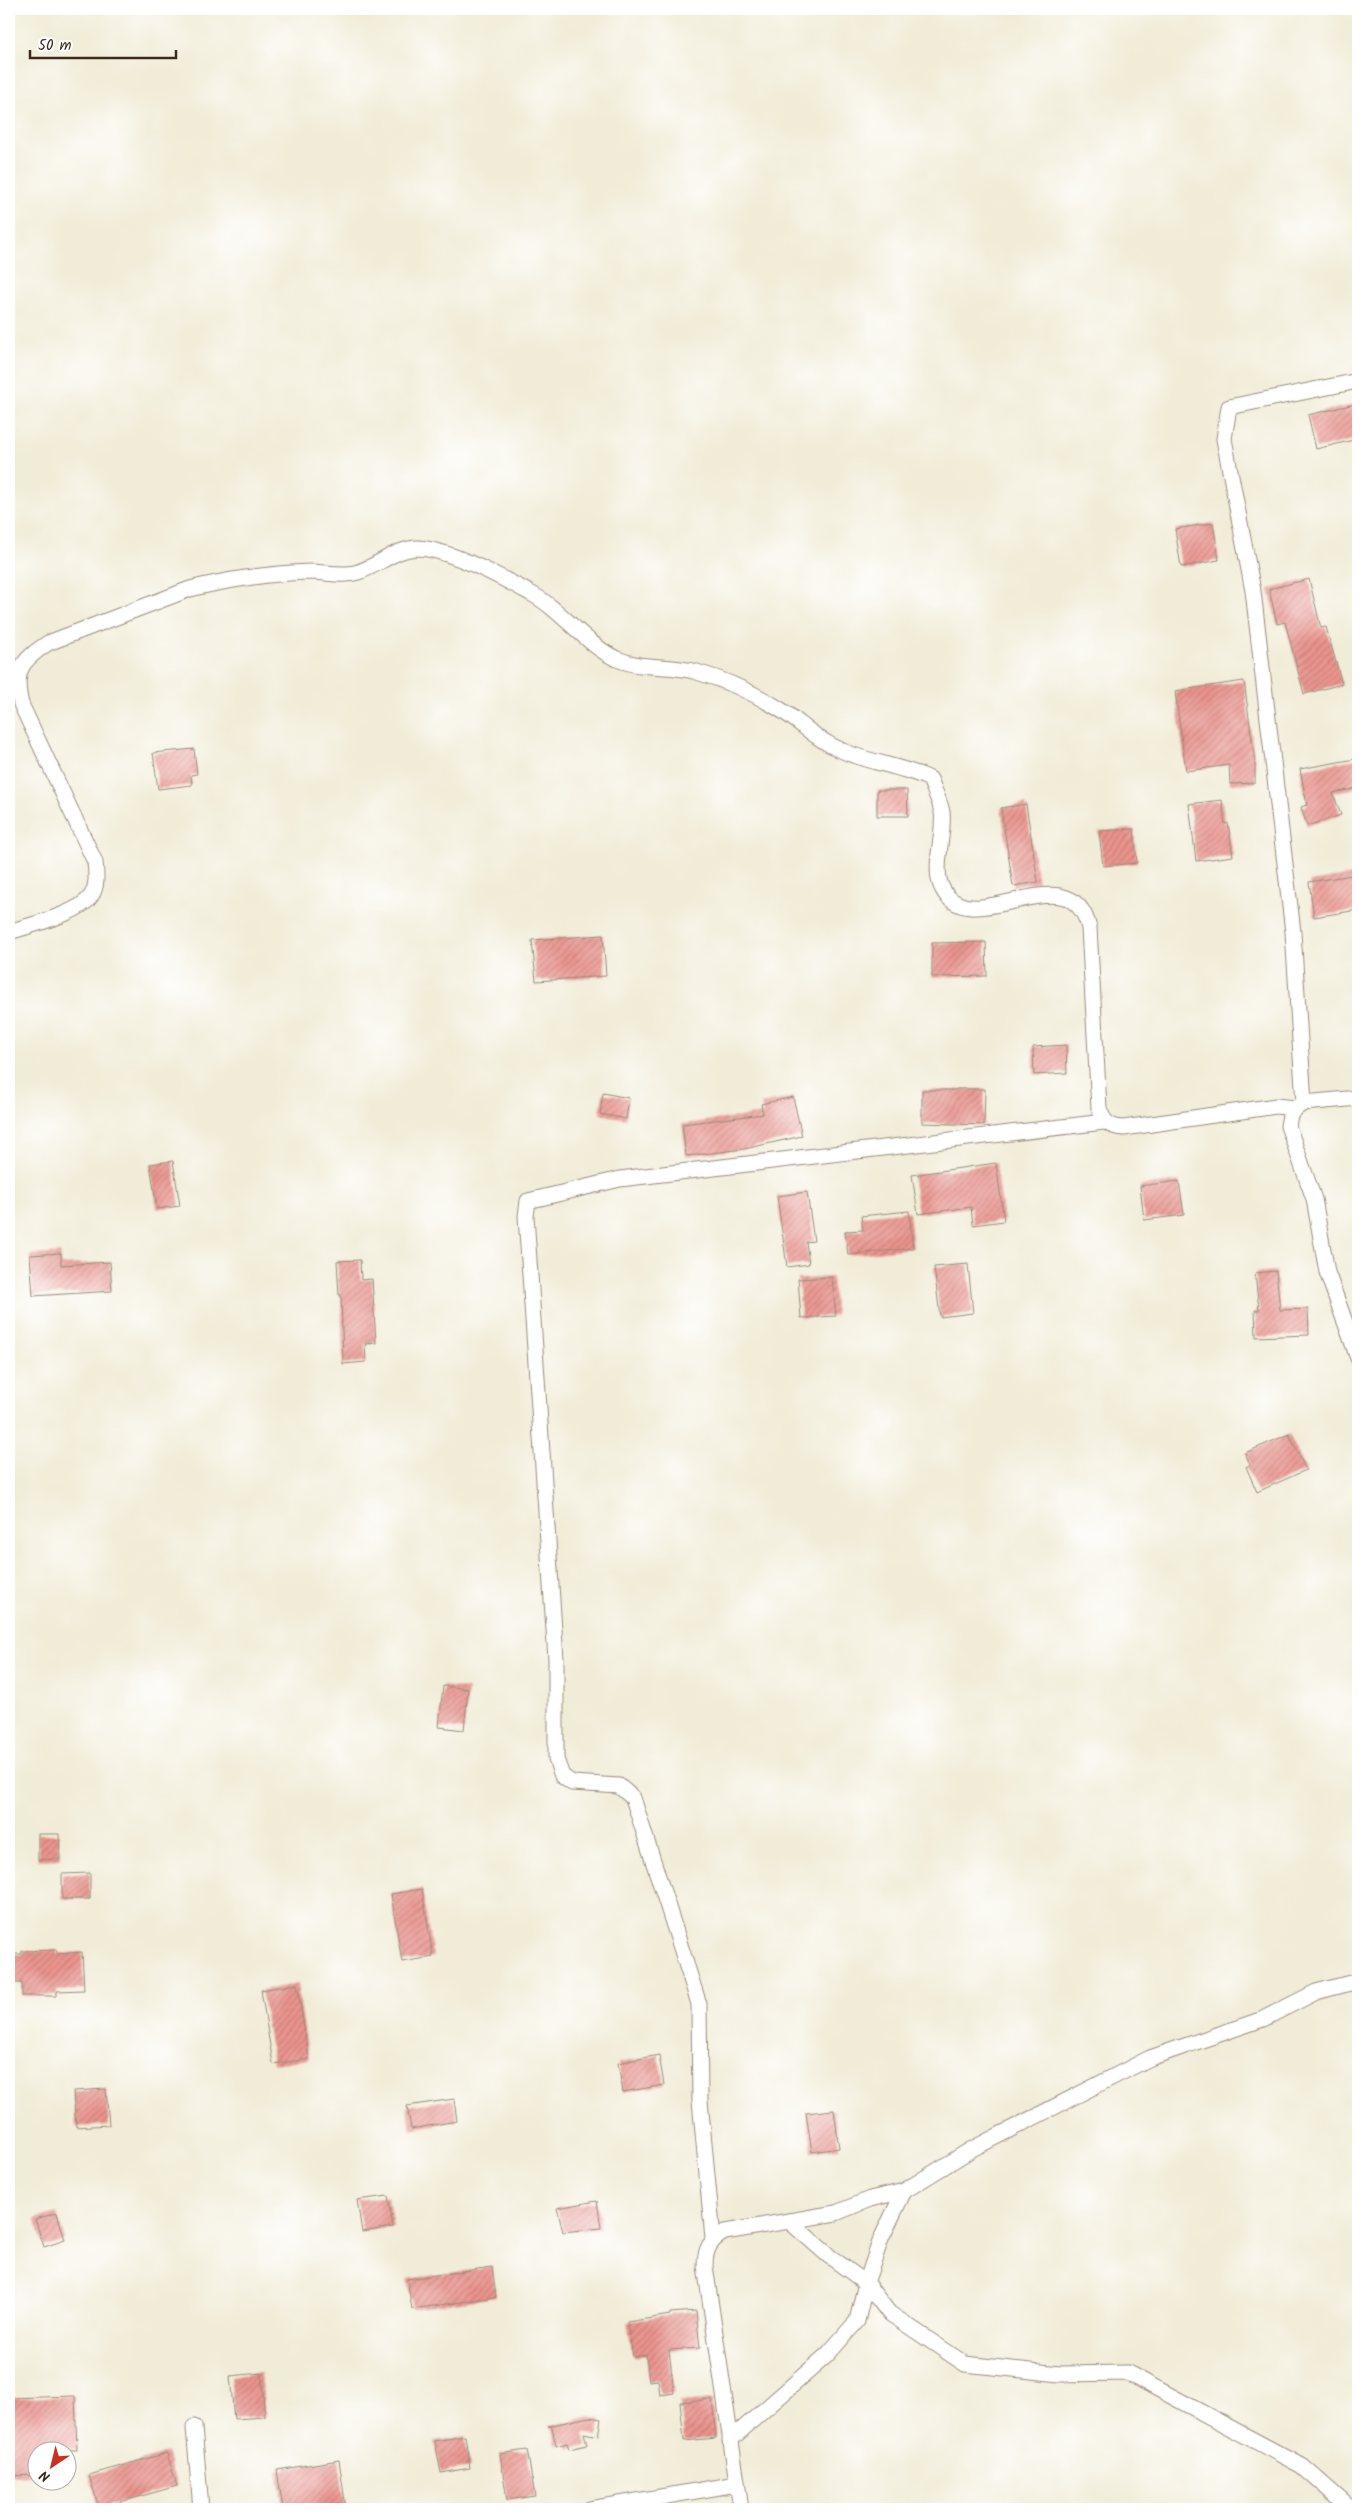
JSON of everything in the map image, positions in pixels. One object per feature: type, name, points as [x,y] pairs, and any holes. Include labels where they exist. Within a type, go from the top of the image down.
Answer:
[{"type":"street","points":[[1300,1106],[1293,932],[1254,591],[1224,440],[1229,407],[1358,381]]},
{"type":"street","points":[[9,932],[80,907],[92,895],[97,878],[95,862],[21,704],[16,685],[19,671],[28,657],[48,643],[190,589],[213,583],[308,572],[358,572],[395,554],[417,548],[445,555],[481,569],[533,594],[573,628],[615,658],[635,665],[695,671],[738,688],[781,710],[835,747],[851,754],[912,771],[930,779],[942,813],[939,869],[941,888],[951,899],[965,906],[982,907],[1050,894],[1065,897],[1079,905],[1086,916],[1089,928],[1099,1108],[1104,1122],[1112,1127],[1124,1128],[1276,1106],[1300,1106],[1358,1098]]},
{"type":"street","points":[[1300,1106],[1290,1115],[1288,1126],[1314,1199],[1328,1272],[1358,1358]]},
{"type":"street","points":[[713,2238],[700,2101],[698,2004],[633,1798],[619,1786],[572,1783],[562,1776],[556,1759],[556,1659],[526,1216],[528,1201],[620,1179],[1104,1122]]},
{"type":"street","points":[[741,2509],[705,2266],[707,2248],[713,2238],[725,2232],[836,2213],[870,2199],[904,2191],[980,2144],[1150,2058],[1263,2019],[1316,1992],[1358,1981]]},
{"type":"street","points":[[730,2440],[827,2355],[857,2321],[866,2283],[881,2240],[904,2191]]},
{"type":"street","points":[[789,2221],[829,2256],[866,2283],[889,2313],[965,2364],[1060,2374],[1128,2373],[1302,2466],[1351,2509]]},
{"type":"street","points":[[194,2428],[201,2509]]},
{"type":"street","points":[[590,2509],[737,2484]]},
{"type":"building","points":[[1355,404],[1358,418],[1358,439],[1316,449],[1308,415]]},
{"type":"building","points":[[1213,523],[1219,560],[1181,567],[1175,529]]},
{"type":"building","points":[[1309,579],[1321,628],[1326,627],[1342,684],[1304,694],[1285,622],[1277,624],[1269,589]]},
{"type":"building","points":[[1244,681],[1255,762],[1255,783],[1230,784],[1229,765],[1186,771],[1175,691]]},
{"type":"building","points":[[194,749],[197,774],[191,775],[192,785],[158,789],[153,753]]},
{"type":"building","points":[[1355,759],[1358,788],[1333,793],[1341,815],[1307,826],[1301,807],[1307,805],[1300,769]]},
{"type":"building","points":[[877,790],[907,790],[908,816],[877,816]]},
{"type":"building","points":[[1222,800],[1225,824],[1228,823],[1233,856],[1196,861],[1189,804]]},
{"type":"building","points":[[1026,804],[1038,882],[1013,886],[1001,808]]},
{"type":"building","points":[[1134,829],[1137,863],[1103,866],[1099,831]]},
{"type":"building","points":[[1358,874],[1358,910],[1314,917],[1309,882]]},
{"type":"building","points":[[603,935],[606,976],[536,981],[532,940]]},
{"type":"building","points":[[986,942],[987,976],[932,977],[932,943]]},
{"type":"building","points":[[1066,1045],[1067,1073],[1034,1075],[1033,1047]]},
{"type":"building","points":[[985,1089],[984,1125],[922,1123],[922,1090]]},
{"type":"building","points":[[603,1093],[629,1098],[626,1119],[600,1114]]},
{"type":"building","points":[[793,1097],[802,1136],[744,1149],[686,1156],[682,1124],[763,1114],[761,1104]]},
{"type":"building","points":[[173,1161],[180,1206],[157,1209],[150,1164]]},
{"type":"building","points":[[996,1163],[1004,1221],[973,1225],[971,1207],[918,1214],[912,1175]]},
{"type":"building","points":[[1179,1181],[1184,1215],[1144,1220],[1140,1186]]},
{"type":"building","points":[[807,1192],[814,1241],[806,1242],[809,1264],[787,1267],[777,1196]]},
{"type":"building","points":[[909,1211],[913,1248],[848,1255],[845,1231],[863,1230],[861,1216]]},
{"type":"building","points":[[61,1253],[61,1265],[110,1262],[112,1291],[33,1296],[30,1255]]},
{"type":"building","points":[[360,1260],[361,1280],[372,1279],[376,1343],[365,1344],[366,1362],[343,1364],[341,1295],[339,1295],[337,1261]]},
{"type":"building","points":[[968,1264],[973,1313],[940,1317],[934,1267]]},
{"type":"building","points":[[1276,1271],[1280,1310],[1308,1309],[1309,1335],[1256,1337],[1255,1310],[1259,1310],[1255,1273]]},
{"type":"building","points":[[832,1277],[836,1316],[801,1318],[798,1279]]},
{"type":"building","points":[[1289,1434],[1306,1470],[1257,1492],[1246,1467],[1250,1465],[1245,1453]]},
{"type":"building","points":[[443,1686],[468,1689],[464,1730],[439,1727]]},
{"type":"building","points":[[38,1834],[59,1834],[60,1859],[38,1860]]},
{"type":"building","points":[[90,1873],[90,1899],[62,1899],[62,1874]]},
{"type":"building","points":[[422,1889],[433,1957],[402,1962],[391,1894]]},
{"type":"building","points":[[57,1950],[57,1954],[82,1952],[84,1990],[57,1991],[57,1996],[22,1996],[22,1983],[9,1983],[9,1954],[22,1954],[22,1951]]},
{"type":"building","points":[[297,1984],[309,2059],[273,2064],[261,1990]]},
{"type":"building","points":[[659,2055],[664,2085],[623,2092],[618,2063]]},
{"type":"building","points":[[106,2089],[109,2125],[76,2127],[73,2091]]},
{"type":"building","points":[[454,2099],[457,2121],[411,2129],[407,2106]]},
{"type":"building","points":[[834,2110],[839,2148],[812,2152],[806,2113]]},
{"type":"building","points":[[388,2196],[393,2227],[362,2232],[357,2200]]},
{"type":"building","points":[[597,2201],[601,2228],[563,2232],[557,2208]]},
{"type":"building","points":[[57,2213],[65,2240],[44,2247],[35,2219]]},
{"type":"building","points":[[492,2267],[496,2297],[412,2309],[407,2279]]},
{"type":"building","points":[[696,2311],[700,2348],[669,2350],[674,2393],[660,2395],[658,2380],[649,2381],[646,2355],[633,2357],[627,2322],[670,2315],[670,2313]]},
{"type":"building","points":[[261,2373],[265,2417],[234,2419],[230,2376]]},
{"type":"building","points":[[75,2396],[77,2440],[28,2440],[28,2475],[9,2476],[9,2398]]},
{"type":"building","points":[[712,2399],[716,2438],[684,2441],[680,2402]]},
{"type":"building","points":[[589,2417],[601,2419],[598,2436],[584,2433],[587,2445],[569,2449],[567,2443],[556,2446],[552,2427],[548,2426]]},
{"type":"building","points":[[465,2436],[470,2468],[441,2473],[435,2441]]},
{"type":"building","points":[[527,2450],[535,2496],[507,2500],[500,2454]]},
{"type":"building","points":[[167,2453],[177,2486],[99,2508],[89,2475]]},
{"type":"building","points":[[339,2460],[346,2509],[283,2509],[277,2470]]}]
